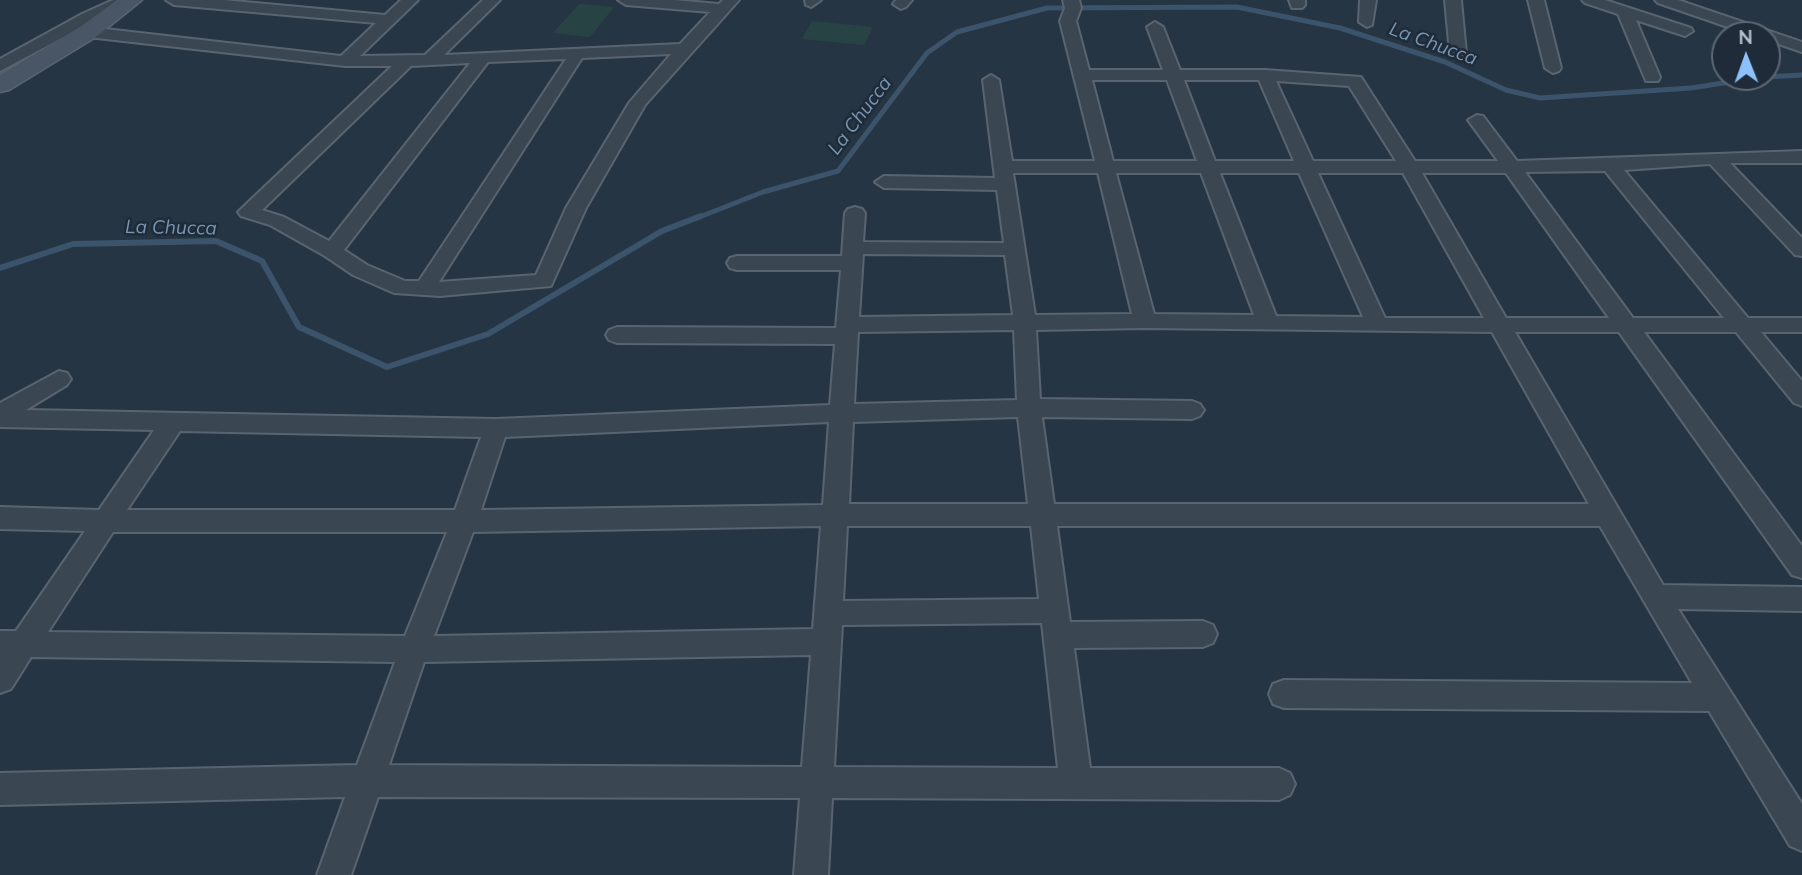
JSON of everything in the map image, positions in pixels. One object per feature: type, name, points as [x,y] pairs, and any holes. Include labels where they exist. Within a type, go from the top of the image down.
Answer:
[{"type":"main road","points":[[0,85],[88,32],[131,0]]},
{"type":"street","points":[[0,66],[87,17],[125,0]]},
{"type":"street","points":[[174,0],[388,20]]},
{"type":"street","points":[[345,61],[410,0]]},
{"type":"street","points":[[429,60],[492,0]]},
{"type":"street","points":[[626,0],[726,5]]},
{"type":"street","points":[[1071,0],[1073,8],[1068,21],[1146,321]]},
{"type":"street","points":[[1367,22],[1368,0]]},
{"type":"street","points":[[1453,0],[1458,53]]},
{"type":"street","points":[[1536,0],[1553,68]]},
{"type":"street","points":[[1590,0],[1685,31]]},
{"type":"street","points":[[1663,0],[1802,47]]},
{"type":"street","points":[[407,61],[248,212],[277,221],[332,251],[360,270],[401,288],[544,281],[576,208],[638,103],[726,5]]},
{"type":"street","points":[[1625,13],[1652,77]]},
{"type":"street","points":[[1155,27],[1268,324]]},
{"type":"street","points":[[88,32],[345,61],[407,61],[684,49]]},
{"type":"street","points":[[425,288],[577,54]]},
{"type":"street","points":[[332,251],[483,58]]},
{"type":"street","points":[[1083,75],[1265,75],[1355,82],[1409,167],[1655,597],[1802,834]]},
{"type":"street","points":[[1265,75],[1377,325]]},
{"type":"street","points":[[991,80],[1025,324],[1030,408],[1076,783]]},
{"type":"street","points":[[1477,120],[1802,567]]},
{"type":"street","points":[[884,182],[1104,167],[1512,167],[1802,157]]},
{"type":"street","points":[[1714,158],[1802,250]]},
{"type":"street","points":[[1610,165],[1802,397]]},
{"type":"street","points":[[811,875],[855,213]]},
{"type":"street","points":[[737,263],[1014,249]]},
{"type":"street","points":[[617,335],[1146,321],[1377,325],[1802,325]]},
{"type":"street","points":[[0,416],[59,379]]},
{"type":"street","points":[[0,416],[172,423],[496,428],[1030,408],[1192,410]]},
{"type":"street","points":[[0,679],[11,645],[107,521],[172,423]]},
{"type":"street","points":[[334,875],[496,428]]},
{"type":"street","points":[[0,518],[464,522],[835,515],[1608,515]]},
{"type":"street","points":[[1655,597],[1802,599]]},
{"type":"street","points":[[11,645],[414,649],[827,627],[1057,623],[1203,634]]},
{"type":"street","points":[[1284,694],[1717,697]]},
{"type":"street","points":[[0,789],[366,781],[1279,784]]},
{"type":"green space","points":[[579,4],[614,7],[590,37],[553,33]]},
{"type":"green space","points":[[812,21],[873,27],[864,45],[802,39]]},
{"type":"waterway","name":"La Chucca","points":[[697,218],[763,192],[838,171],[927,53],[957,32],[1047,8],[1237,7],[1340,28],[1445,62],[1506,90],[1540,98],[1711,85]]},
{"type":"waterway","name":"La Chucca","points":[[1781,76],[1802,75]]},
{"type":"waterway","name":"La Chucca","points":[[0,268],[73,244],[216,241],[262,261],[299,327],[387,367],[488,334],[662,231],[701,216]]}]
